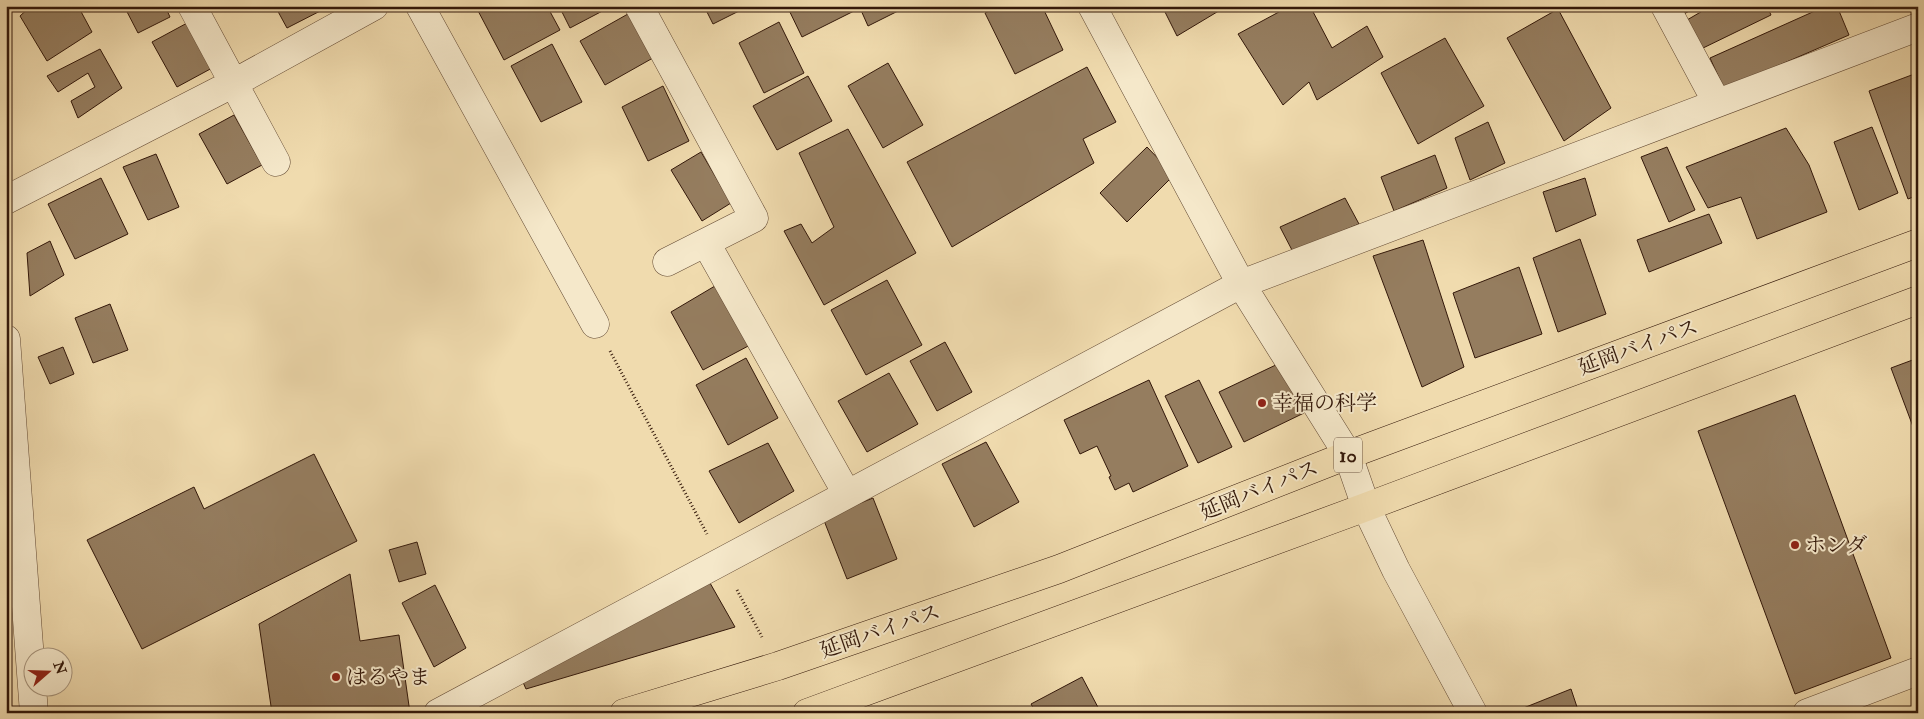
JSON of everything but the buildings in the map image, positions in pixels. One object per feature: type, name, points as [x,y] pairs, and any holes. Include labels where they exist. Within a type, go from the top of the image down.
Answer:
[{"type":"highway","name":"延岡バイパス","points":[[624,713],[778,666],[1059,569],[1348,455],[1918,244]]},
{"type":"highway","points":[[807,713],[1366,507],[1918,300]]},
{"type":"street","points":[[192,6],[276,162]]},
{"type":"street","points":[[6,200],[234,83],[374,6]]},
{"type":"street","points":[[420,6],[595,324]]},
{"type":"street","points":[[639,6],[754,218],[667,262]]},
{"type":"street","points":[[1092,6],[1241,284],[1348,455],[1366,507],[1396,570],[1472,713]]},
{"type":"street","points":[[1665,6],[1718,102]]},
{"type":"street","points":[[438,713],[1241,284],[1918,27]]},
{"type":"street","points":[[706,243],[847,494]]},
{"type":"street","points":[[6,339],[34,713]]},
{"type":"street","points":[[1807,713],[1918,671]]},
{"type":"path","points":[[595,324],[778,666]]},
{"type":"place","name":"幸福の科学","points":[[1262,403]]},
{"type":"place","name":"ホンダ","points":[[1795,545]]},
{"type":"place","name":"はるやま","points":[[336,677]]}]
